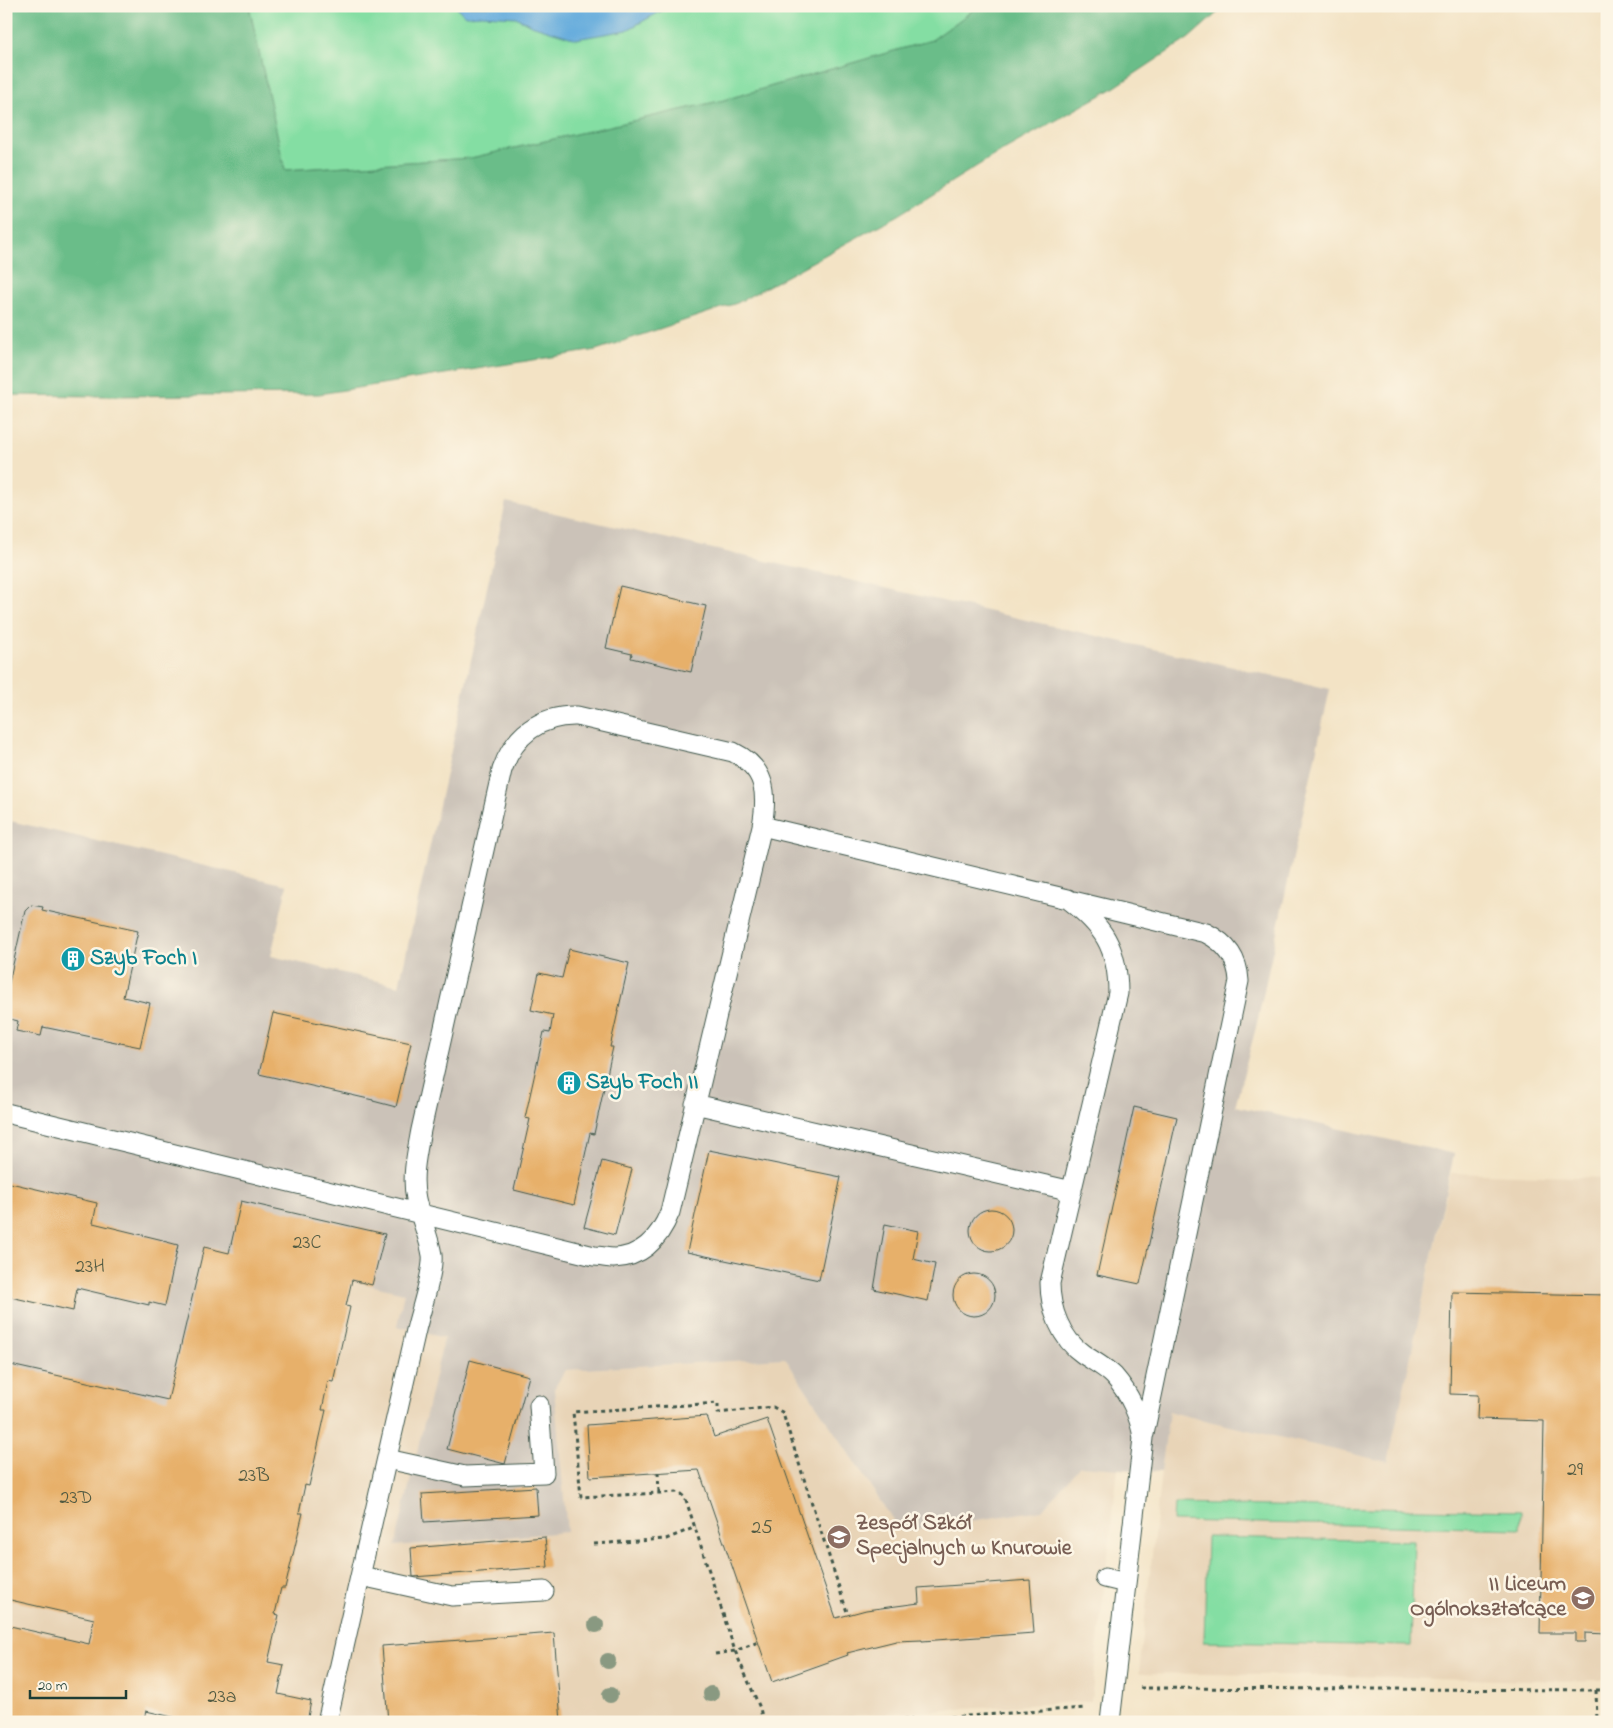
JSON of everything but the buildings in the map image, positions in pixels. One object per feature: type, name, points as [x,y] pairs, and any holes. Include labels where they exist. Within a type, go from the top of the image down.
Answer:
[{"type":"lane","points":[[6,1113],[420,1213],[594,1256],[614,1258],[631,1254],[644,1248],[656,1238],[664,1227],[670,1212],[762,826],[766,799],[760,776],[754,766],[744,757],[733,752],[577,716],[552,718],[542,722],[530,730],[510,751],[502,770],[421,1130],[414,1178],[415,1197],[420,1213],[432,1256],[431,1268],[327,1722]]},
{"type":"lane","points":[[762,826],[1206,933],[1224,946],[1234,960],[1239,974],[1239,981],[1143,1438],[1110,1722]]},
{"type":"lane","points":[[1068,899],[1094,922],[1107,939],[1117,970],[1118,987],[1116,1005],[1050,1283],[1051,1300],[1059,1324],[1072,1344],[1107,1370],[1122,1388],[1142,1428],[1143,1438]]},
{"type":"lane","points":[[695,1104],[1072,1192]]},
{"type":"lane","points":[[387,1459],[465,1476],[544,1473],[539,1405]]},
{"type":"lane","points":[[361,1576],[452,1596],[544,1591]]},
{"type":"lane","points":[[1105,1578],[1126,1583]]},
{"type":"path","points":[[763,1722],[760,1708],[735,1650],[685,1497],[679,1492],[659,1492],[582,1497],[573,1412],[718,1403],[718,1412],[778,1409],[784,1417],[848,1615]]},
{"type":"path","points":[[658,1472],[659,1492]]},
{"type":"path","points":[[594,1544],[666,1538],[696,1528]]},
{"type":"path","points":[[715,1654],[735,1650],[758,1642]]},
{"type":"path","points":[[879,1722],[1090,1708],[1139,1688],[1607,1690]]},
{"type":"path","points":[[1596,1690],[1597,1722]]},
{"type":"shaded area","points":[[506,502],[1330,689],[1256,1027],[1235,1106],[1454,1154],[1388,1462],[1169,1412],[1161,1472],[1080,1466],[1042,1510],[901,1532],[785,1358],[565,1370],[554,1389],[567,1532],[395,1546],[444,1338],[397,1326],[404,1293],[205,1247],[168,1400],[6,1364],[6,820],[287,885],[271,956],[399,986]]},
{"type":"shaded area","points":[[1451,1173],[1607,1178],[1607,1680],[1533,1681],[1139,1673],[1169,1412],[1387,1461]]},
{"type":"shaded area","points":[[204,1247],[405,1293],[397,1326],[444,1338],[396,1546],[566,1532],[554,1389],[564,1370],[785,1358],[901,1532],[1042,1510],[1080,1466],[1118,1468],[1091,1701],[754,1722],[6,1722],[6,1364],[168,1400]]},
{"type":"green space","points":[[6,6],[249,6],[285,170],[471,158],[724,100],[932,40],[979,6],[1225,6],[1189,38],[1112,89],[998,153],[898,215],[737,303],[596,350],[319,394],[105,396],[6,395]]},
{"type":"green space","points":[[249,6],[979,6],[932,40],[724,100],[471,158],[284,170]]},
{"type":"green space","points":[[1174,1504],[1521,1511],[1520,1529],[1173,1521]]},
{"type":"green space","points":[[1207,1537],[1414,1541],[1411,1646],[1204,1642]]},
{"type":"water","points":[[455,6],[676,6],[665,9],[627,30],[576,39],[531,25],[516,17],[465,16]]},
{"type":"place","name":"Szyb Foch I","points":[[73,959]]},
{"type":"place","name":"Szyb Foch II","points":[[569,1083]]},
{"type":"place","name":"Zespół Szkół Specjalnych w Knurowie","points":[[839,1537]]},
{"type":"place","name":"II Liceum Ogólnokształcące","points":[[1583,1598]]}]
